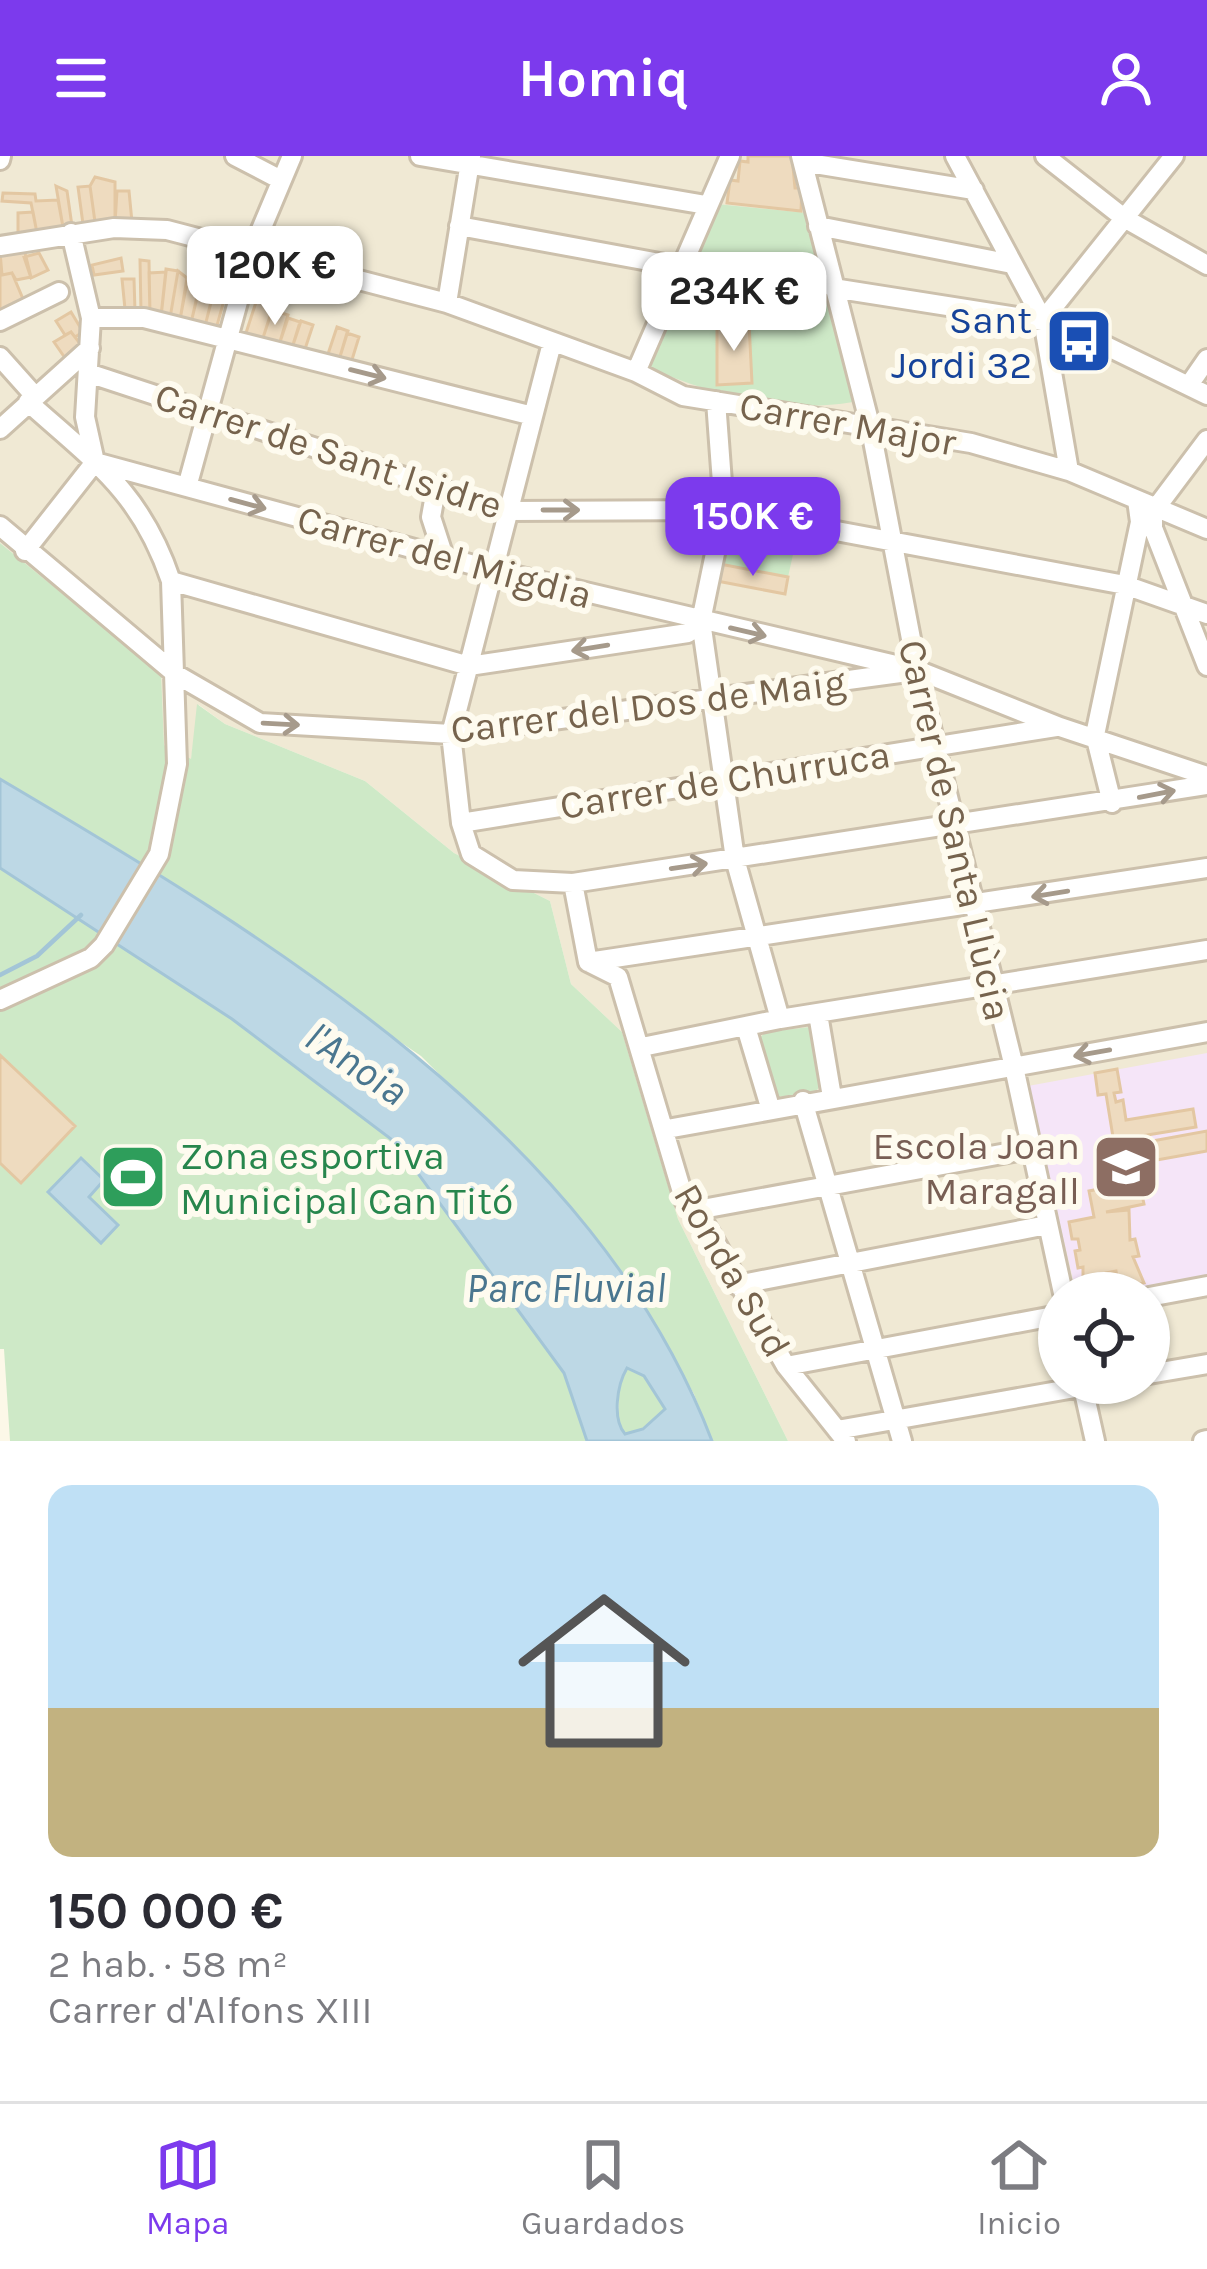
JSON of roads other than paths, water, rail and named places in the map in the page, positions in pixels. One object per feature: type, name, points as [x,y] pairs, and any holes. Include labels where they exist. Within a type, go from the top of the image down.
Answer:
[{"type":"street","points":[[235,156],[281,180]]},
{"type":"street","points":[[187,487],[252,251],[292,156]]},
{"type":"street","points":[[421,156],[470,160],[706,205]]},
{"type":"street","points":[[636,372],[730,156]]},
{"type":"street","points":[[955,156],[1043,320],[1069,471]]},
{"type":"street","points":[[1043,320],[1174,156]]},
{"type":"street","points":[[802,159],[974,190]]},
{"type":"street","name":"Carrer de Santa Llùcia","points":[[802,159],[870,425],[917,670],[1014,1066],[1058,1272]]},
{"type":"street","points":[[1057,159],[1124,218],[1207,266]]},
{"type":"street","points":[[447,303],[470,160]]},
{"type":"street","name":"Carrer Major","points":[[0,246],[141,226],[252,251],[447,303],[636,372],[683,396],[971,443],[1069,471],[1150,511],[1207,529]]},
{"type":"street","points":[[459,226],[681,267]]},
{"type":"street","points":[[818,226],[1012,264]]},
{"type":"street","points":[[70,233],[90,334],[85,417],[95,462]]},
{"type":"street","points":[[833,288],[1043,320],[1198,390],[1207,359]]},
{"type":"street","points":[[0,321],[61,292],[85,291]]},
{"type":"street","points":[[0,428],[90,334],[144,318],[532,416]]},
{"type":"street","points":[[551,343],[451,734],[461,823],[471,854],[487,868],[523,883],[573,883],[1112,803],[1207,781]]},
{"type":"street","points":[[0,357],[31,399],[134,500],[171,581],[177,675],[177,764],[158,856],[104,945],[91,958],[0,1000]]},
{"type":"street","name":"Carrer de Sant Isidre","points":[[88,373],[508,511],[724,510],[1125,584],[1207,614]]},
{"type":"street","points":[[716,401],[724,510],[700,621],[735,860],[779,1019]]},
{"type":"street","points":[[1133,539],[1207,440]]},
{"type":"street","points":[[25,551],[95,462]]},
{"type":"street","name":"Carrer del Migdia","points":[[95,462],[492,570],[917,670],[1207,781]]},
{"type":"street","points":[[436,489],[431,518],[444,557]]},
{"type":"street","points":[[1112,803],[1095,735],[1133,539],[1141,511],[1150,511]]},
{"type":"street","points":[[1150,511],[1207,667]]},
{"type":"street","name":"Carrer del Dos de Maig","points":[[0,526],[177,675],[260,723],[451,734],[917,670]]},
{"type":"street","points":[[171,581],[469,666],[688,633],[700,621]]},
{"type":"street","name":"Carrer de Churruca","points":[[461,823],[1060,727]]},
{"type":"street","points":[[573,883],[588,962],[1207,868]]},
{"type":"street","points":[[642,1047],[779,1019],[1207,950]]},
{"type":"street","name":"Ronda Sud","points":[[588,962],[618,977],[685,1202],[698,1210],[786,1366],[842,1435]]},
{"type":"street","points":[[818,1014],[832,1097]]},
{"type":"street","points":[[746,1027],[770,1107]]},
{"type":"street","points":[[667,1129],[802,1101],[1207,1032]]},
{"type":"street","points":[[802,1101],[902,1441]]},
{"type":"street","points":[[698,1210],[1029,1149]]},
{"type":"street","points":[[737,1285],[1047,1225]]},
{"type":"street","points":[[1170,1294],[1207,1286]]},
{"type":"street","points":[[786,1366],[1038,1320]]},
{"type":"street","points":[[1170,1370],[1207,1364]]},
{"type":"street","points":[[842,1435],[1038,1394]]},
{"type":"street","points":[[1091,1404],[1095,1441]]},
{"type":"water","name":"Parc Fluvial","points":[[0,779],[209,907],[414,1054],[507,1138],[590,1230],[659,1331],[712,1441],[587,1441],[564,1373],[395,1142],[232,1019],[0,868]],"holes":[[[627,1368],[644,1376],[665,1409],[643,1429],[625,1434],[617,1411],[621,1383]]]},
{"type":"water","points":[[81,1158],[104,1180],[89,1197],[118,1225],[101,1243],[48,1192]]},
{"type":"waterway","points":[[0,975],[37,956],[81,915]]},
{"type":"place","name":"Sant Jordi 32","points":[[1079,341]]},
{"type":"place","name":"Escola Joan Maragall","points":[[1126,1167]]},
{"type":"place","name":"Zona esportiva Municipal Can Titó","points":[[133,1177]]},
{"type":"water label","name":"l'Anoia","points":[[357,1063]]}]
